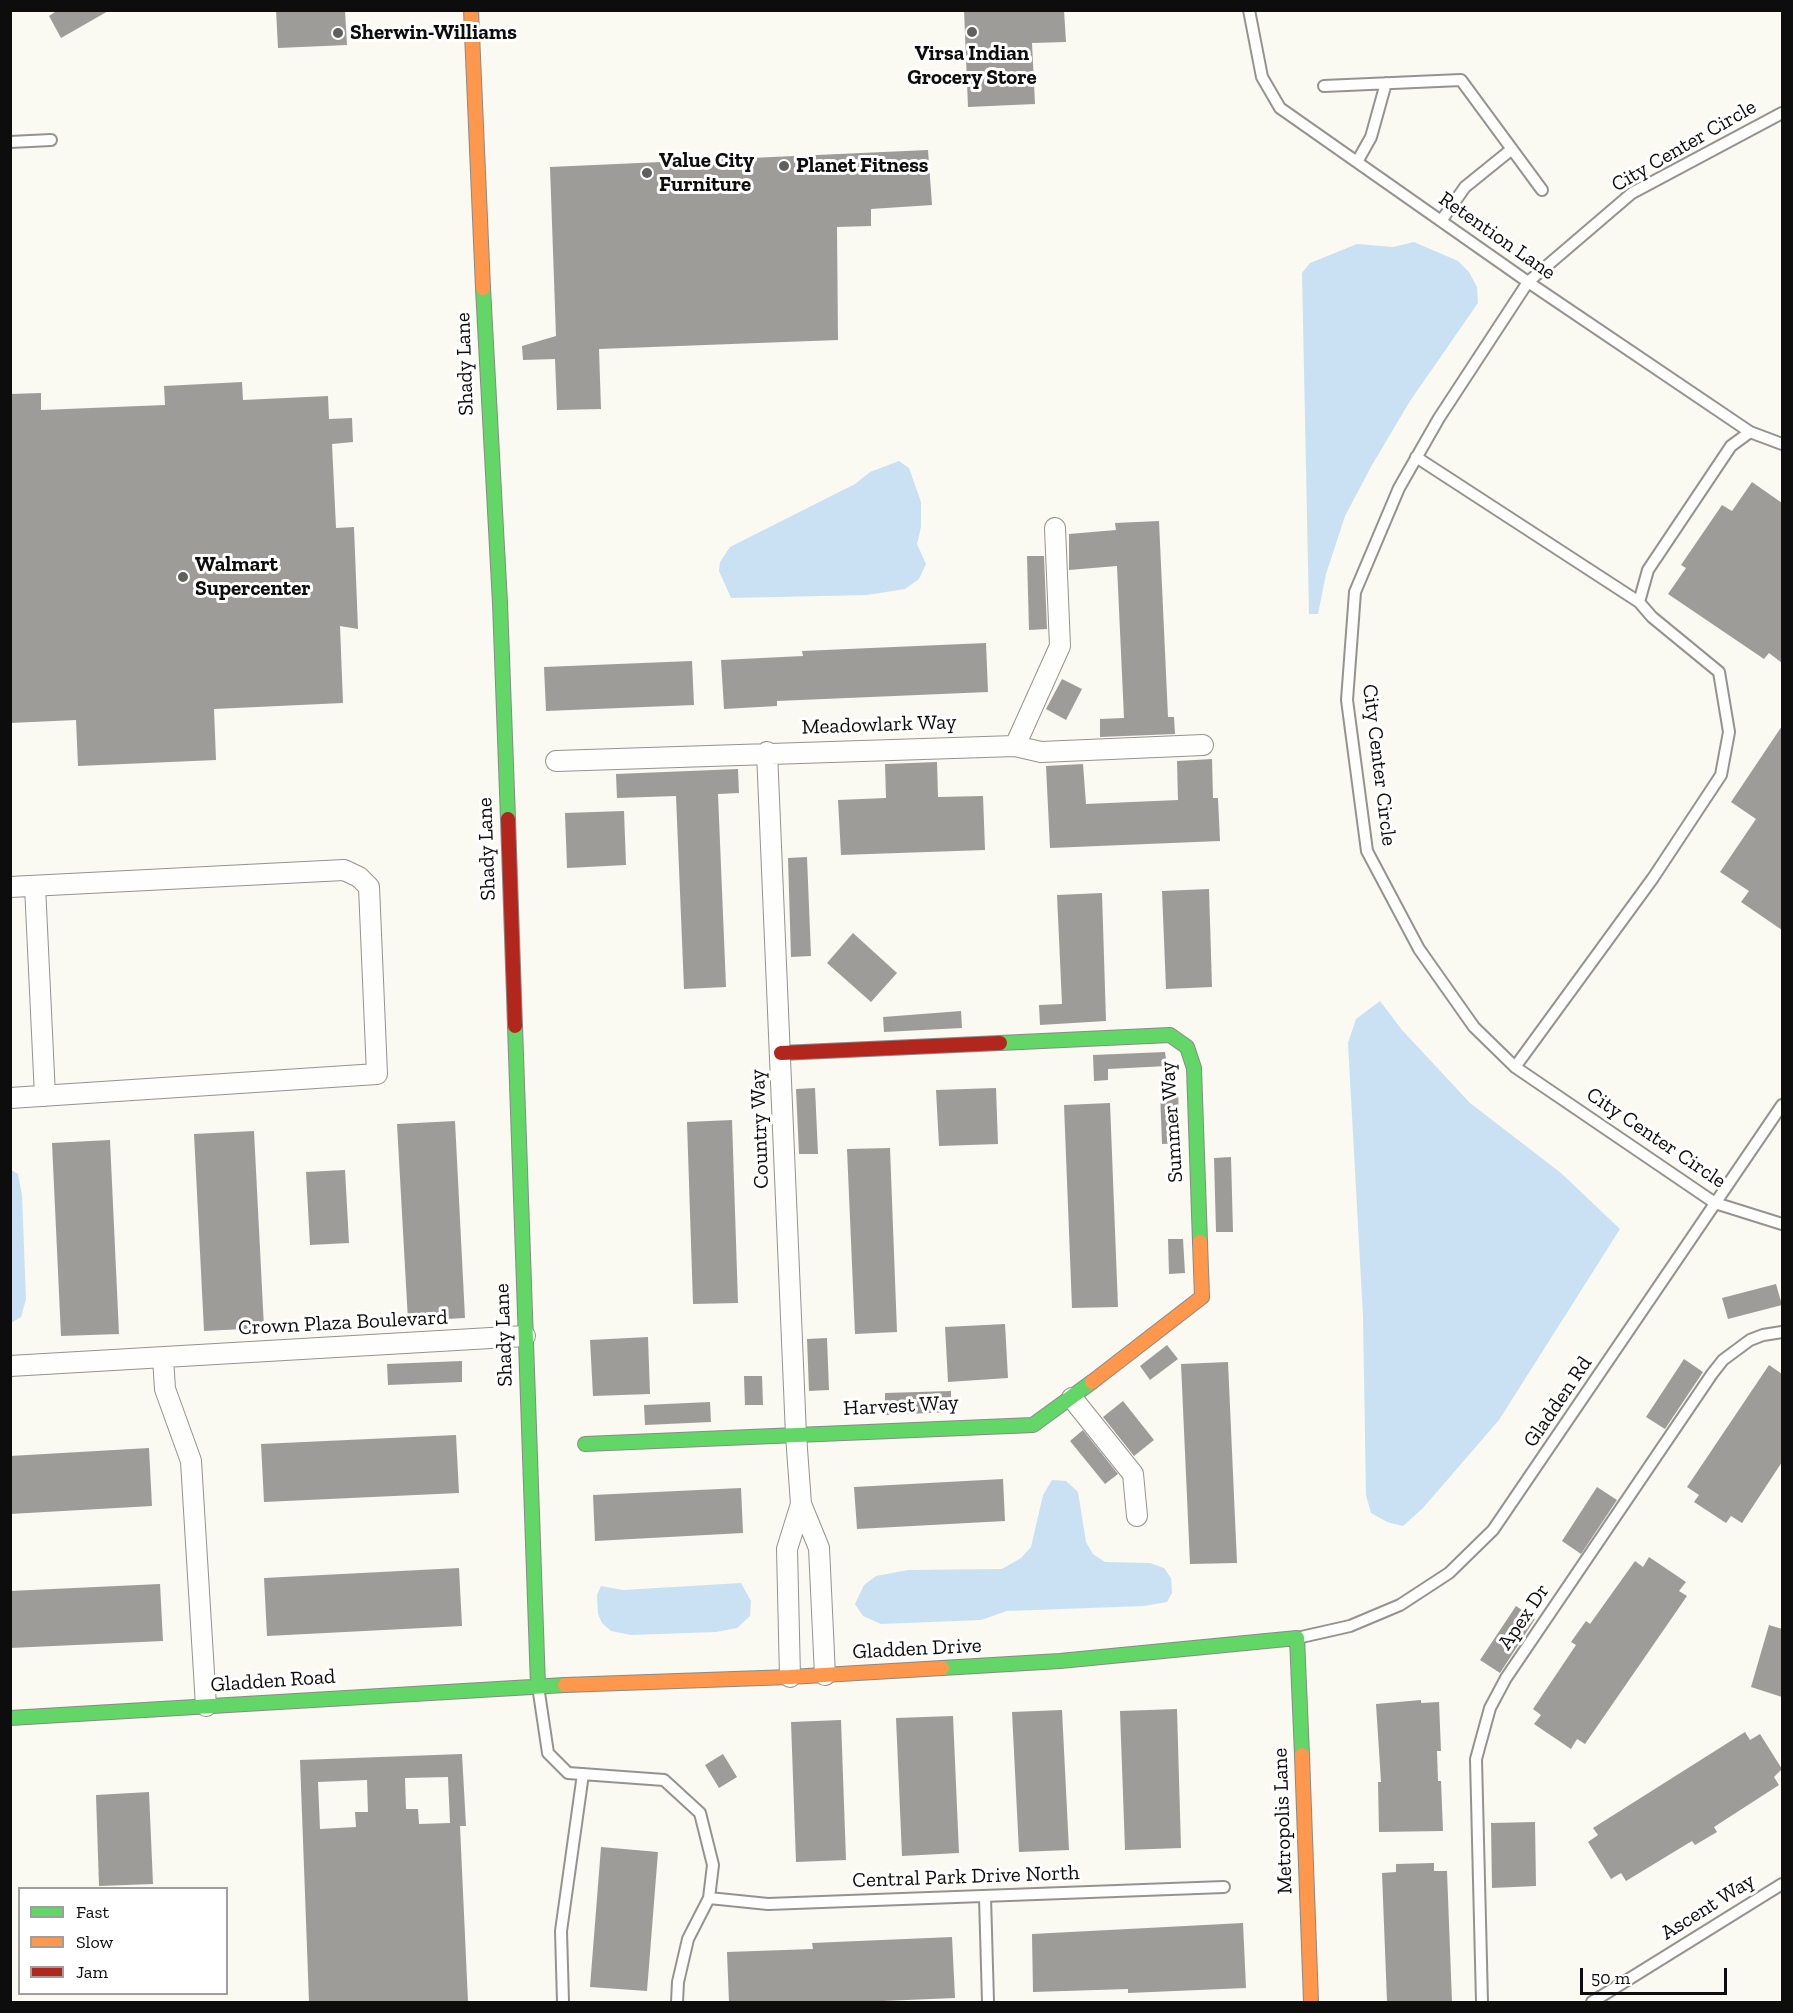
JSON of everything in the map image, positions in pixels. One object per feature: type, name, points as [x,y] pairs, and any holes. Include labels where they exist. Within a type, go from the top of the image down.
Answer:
[{"type":"street","name":"Shady Lane","points":[[471,10],[489,445],[500,603],[538,1686]]},
{"type":"street","points":[[1016,746],[1060,646],[1055,528]]},
{"type":"street","name":"Meadowlark Way","points":[[556,761],[767,752],[1016,746],[1041,752],[1203,745]]},
{"type":"street","name":"Country Way","points":[[767,752],[796,1435],[801,1504]]},
{"type":"street","points":[[10,887],[344,870],[359,877],[369,886],[377,1074],[10,1098]]},
{"type":"street","points":[[35,886],[45,1096]]},
{"type":"street","name":"Summer Way","points":[[780,1053],[1170,1035],[1187,1047],[1194,1068],[1202,1297],[1072,1398]]},
{"type":"street","name":"Crown Plaza Boulevard","points":[[10,1366],[525,1336]]},
{"type":"street","points":[[163,1358],[165,1389],[191,1461],[206,1706]]},
{"type":"street","points":[[1072,1398],[1133,1474],[1137,1516]]},
{"type":"street","name":"Harvest Way","points":[[585,1444],[1033,1425],[1072,1398]]},
{"type":"street","points":[[801,1504],[819,1548],[825,1675]]},
{"type":"street","points":[[790,1677],[787,1549],[801,1504]]},
{"type":"street","name":"Gladden Drive","points":[[538,1686],[790,1677],[1060,1661],[1297,1638]]},
{"type":"street","name":"Metropolis Lane","points":[[1297,1638],[1311,2002]]},
{"type":"street","name":"Gladden Road","points":[[10,1718],[538,1686]]},
{"type":"lane","name":"Retention Lane","points":[[1249,10],[1262,77],[1280,108],[1528,282],[1750,432],[1782,444]]},
{"type":"lane","points":[[1324,86],[1461,80],[1542,190]]},
{"type":"lane","points":[[1357,162],[1371,137],[1386,83]]},
{"type":"lane","name":"City Center Circle","points":[[1782,113],[1632,194],[1528,282],[1438,418],[1399,488],[1356,592],[1351,621],[1347,700],[1367,851],[1419,949],[1442,985],[1474,1027],[1515,1066],[1715,1203],[1782,1224]]},
{"type":"lane","points":[[10,142],[51,140]]},
{"type":"lane","points":[[1442,221],[1465,187],[1512,149]]},
{"type":"lane","points":[[1639,602],[1648,570],[1731,446],[1750,432]]},
{"type":"lane","points":[[1416,457],[1639,602],[1652,616],[1719,672],[1729,732],[1721,775],[1653,878],[1515,1066]]},
{"type":"lane","name":"Gladden Rd","points":[[1297,1638],[1350,1626],[1392,1609],[1441,1579],[1472,1552],[1512,1505],[1782,1105]]},
{"type":"lane","name":"Apex Dr","points":[[1482,2002],[1476,1760],[1490,1708],[1506,1678],[1712,1374],[1723,1360],[1750,1340],[1782,1332]]},
{"type":"lane","points":[[538,1686],[548,1753],[568,1773],[664,1780],[700,1813],[713,1865],[709,1898],[688,1939],[678,1982],[677,2002]]},
{"type":"lane","points":[[563,2002],[561,1931],[583,1774]]},
{"type":"lane","name":"Ascent Way","points":[[1592,2002],[1782,1884]]},
{"type":"lane","name":"Central Park Drive North","points":[[709,1898],[768,1904],[1224,1887]]},
{"type":"lane","points":[[985,1897],[988,2002]]},
{"type":"water","points":[[1414,242],[1458,261],[1469,272],[1477,287],[1478,303],[1410,401],[1372,465],[1345,516],[1326,574],[1318,614],[1309,614],[1302,273],[1310,263],[1357,244],[1393,247]]},
{"type":"water","points":[[899,461],[909,468],[921,502],[921,527],[917,544],[926,564],[919,579],[905,589],[867,595],[731,598],[719,571],[720,562],[730,547],[855,484],[870,472]]},
{"type":"water","points":[[1380,1001],[1402,1030],[1470,1103],[1561,1173],[1620,1229],[1499,1420],[1423,1508],[1403,1526],[1387,1522],[1371,1513],[1366,1495],[1363,1316],[1348,1043],[1356,1019]]},
{"type":"water","points":[[11,1170],[18,1174],[22,1195],[26,1299],[21,1317],[11,1323]]},
{"type":"water","points":[[1052,1480],[1066,1481],[1078,1492],[1086,1542],[1093,1554],[1105,1562],[1150,1563],[1164,1568],[1171,1578],[1172,1593],[1167,1602],[1144,1606],[1007,1611],[981,1620],[881,1624],[863,1616],[855,1604],[864,1585],[876,1576],[908,1570],[1002,1569],[1021,1558],[1031,1547],[1043,1495]]},
{"type":"water","points":[[741,1583],[751,1601],[750,1616],[737,1628],[716,1632],[631,1635],[611,1631],[602,1623],[598,1614],[597,1595],[601,1586],[623,1590]]},
{"type":"building","points":[[58,10],[110,10],[61,38],[49,16]]},
{"type":"building","points":[[276,10],[345,10],[347,45],[278,48]]},
{"type":"building","points":[[964,10],[1064,10],[1066,42],[1032,43],[1035,104],[968,107]]},
{"type":"building","points":[[928,150],[932,205],[871,209],[871,226],[837,227],[838,340],[599,349],[601,409],[557,410],[555,359],[523,360],[522,346],[556,336],[550,167]]},
{"type":"building","name":"Walmart Supercenter","points":[[242,382],[243,400],[328,396],[329,419],[352,418],[353,442],[332,444],[336,528],[354,527],[358,629],[340,626],[343,703],[214,709],[216,760],[78,766],[76,720],[10,723],[10,394],[41,393],[41,410],[165,405],[164,386]]},
{"type":"building","points":[[1752,482],[1782,503],[1782,663],[1769,653],[1764,659],[1668,594],[1686,568],[1681,565],[1722,505],[1732,511]]},
{"type":"building","points":[[1159,521],[1168,717],[1174,717],[1175,734],[1100,737],[1100,719],[1124,718],[1117,566],[1069,570],[1069,534],[1116,530],[1115,523]]},
{"type":"building","points":[[1027,556],[1044,556],[1047,629],[1029,630]]},
{"type":"building","points":[[986,643],[988,692],[777,701],[777,706],[724,709],[721,660],[803,656],[802,651]]},
{"type":"building","points":[[692,661],[694,705],[546,711],[544,667]]},
{"type":"building","points":[[1062,679],[1082,689],[1066,720],[1046,709]]},
{"type":"building","points":[[1782,726],[1782,930],[1741,902],[1749,891],[1720,872],[1756,819],[1731,802]]},
{"type":"building","points":[[1212,759],[1213,798],[1218,798],[1220,841],[1050,848],[1046,766],[1083,764],[1086,804],[1178,800],[1177,761]]},
{"type":"building","points":[[937,762],[938,797],[983,796],[985,850],[841,855],[838,800],[886,798],[885,764]]},
{"type":"building","points":[[738,769],[739,793],[718,794],[726,987],[684,989],[676,796],[617,798],[616,774]]},
{"type":"building","points":[[624,811],[626,865],[567,868],[565,813]]},
{"type":"building","points":[[807,857],[811,956],[791,957],[788,858]]},
{"type":"building","points":[[1209,889],[1212,987],[1166,989],[1162,891]]},
{"type":"building","points":[[1102,893],[1106,1021],[1040,1025],[1039,1005],[1062,1004],[1057,895]]},
{"type":"building","points":[[853,933],[897,973],[871,1002],[827,963]]},
{"type":"building","points":[[961,1011],[962,1028],[884,1032],[883,1017]]},
{"type":"building","points":[[1165,1052],[1167,1066],[1108,1069],[1108,1080],[1094,1081],[1093,1055]]},
{"type":"building","points":[[815,1088],[818,1154],[799,1154],[796,1089]]},
{"type":"building","points":[[996,1088],[998,1144],[939,1146],[936,1090]]},
{"type":"building","points":[[1178,1091],[1180,1143],[1162,1144],[1160,1092]]},
{"type":"building","points":[[1110,1103],[1118,1307],[1072,1308],[1064,1105]]},
{"type":"building","points":[[732,1120],[738,1303],[693,1304],[687,1122]]},
{"type":"building","points":[[455,1121],[465,1318],[408,1321],[397,1124]]},
{"type":"building","points":[[254,1131],[264,1328],[204,1331],[194,1134]]},
{"type":"building","points":[[110,1140],[119,1334],[61,1336],[52,1143]]},
{"type":"building","points":[[890,1148],[897,1332],[855,1334],[847,1149]]},
{"type":"building","points":[[1231,1157],[1233,1232],[1216,1232],[1214,1158]]},
{"type":"building","points":[[345,1170],[349,1243],[310,1245],[306,1172]]},
{"type":"building","points":[[1168,1239],[1183,1239],[1185,1273],[1169,1274]]},
{"type":"building","points":[[1776,1284],[1782,1305],[1728,1319],[1722,1298]]},
{"type":"building","points":[[1005,1324],[1008,1378],[948,1382],[945,1327]]},
{"type":"building","points":[[648,1337],[650,1394],[593,1396],[590,1340]]},
{"type":"building","points":[[827,1338],[829,1390],[809,1391],[807,1339]]},
{"type":"building","points":[[1167,1345],[1178,1359],[1150,1380],[1140,1366]]},
{"type":"building","points":[[1684,1359],[1703,1372],[1665,1429],[1646,1417]]},
{"type":"building","points":[[462,1361],[462,1382],[388,1385],[387,1364]]},
{"type":"building","points":[[1228,1362],[1237,1563],[1190,1564],[1181,1364]]},
{"type":"building","points":[[1769,1365],[1782,1374],[1782,1462],[1742,1523],[1731,1516],[1726,1523],[1694,1502],[1699,1495],[1687,1487]]},
{"type":"building","points":[[744,1376],[762,1376],[763,1405],[745,1405]]},
{"type":"building","points":[[951,1391],[951,1412],[885,1415],[885,1393]]},
{"type":"building","points":[[1123,1401],[1154,1440],[1134,1456],[1103,1417]]},
{"type":"building","points":[[710,1402],[711,1422],[645,1425],[644,1405]]},
{"type":"building","points":[[1083,1430],[1118,1474],[1105,1484],[1070,1441]]},
{"type":"building","points":[[456,1435],[459,1493],[264,1502],[261,1444]]},
{"type":"building","points":[[149,1448],[152,1506],[10,1514],[10,1456]]},
{"type":"building","points":[[1003,1479],[1005,1521],[857,1529],[854,1487]]},
{"type":"building","points":[[1597,1487],[1617,1500],[1581,1554],[1562,1541]]},
{"type":"building","points":[[741,1488],[743,1533],[595,1541],[593,1495]]},
{"type":"building","points":[[1649,1557],[1686,1582],[1679,1591],[1687,1596],[1585,1744],[1577,1739],[1571,1749],[1534,1724],[1541,1715],[1533,1709],[1576,1645],[1571,1642],[1586,1621],[1590,1624],[1635,1561],[1643,1567]]},
{"type":"building","points":[[459,1568],[462,1626],[267,1636],[264,1578]]},
{"type":"building","points":[[160,1584],[163,1641],[10,1648],[10,1591]]},
{"type":"building","points":[[1516,1606],[1535,1619],[1500,1673],[1480,1660]]},
{"type":"building","points":[[1769,1625],[1782,1629],[1782,1697],[1751,1687]]},
{"type":"building","points":[[1421,1700],[1421,1703],[1439,1702],[1441,1751],[1437,1751],[1443,1831],[1379,1832],[1378,1782],[1381,1782],[1376,1704]]},
{"type":"building","points":[[1177,1709],[1181,1848],[1125,1850],[1120,1711]]},
{"type":"building","points":[[1062,1710],[1069,1850],[1019,1852],[1012,1712]]},
{"type":"building","points":[[953,1716],[959,1853],[902,1856],[896,1718]]},
{"type":"building","points":[[841,1720],[846,1860],[796,1862],[791,1722]]},
{"type":"building","points":[[1745,1732],[1750,1740],[1760,1734],[1782,1769],[1774,1777],[1779,1785],[1714,1827],[1717,1832],[1695,1845],[1692,1841],[1626,1881],[1621,1873],[1611,1879],[1588,1842],[1598,1835],[1593,1828]]},
{"type":"building","points":[[462,1754],[466,1826],[460,1826],[468,2002],[309,2002],[300,1760]],"holes":[[[448,1777],[450,1823],[419,1824],[418,1809],[406,1809],[405,1778]],[[367,1780],[368,1812],[355,1812],[356,1827],[320,1829],[318,1782]]]},
{"type":"building","points":[[723,1754],[737,1777],[719,1788],[705,1765]]},
{"type":"building","points":[[149,1792],[153,1884],[99,1886],[96,1795]]},
{"type":"building","points":[[1535,1822],[1536,1886],[1492,1888],[1491,1823]]},
{"type":"building","points":[[601,1847],[658,1852],[647,1991],[590,1987]]},
{"type":"building","points":[[1434,1863],[1434,1871],[1447,1871],[1452,2002],[1387,2002],[1382,1873],[1396,1872],[1396,1864]]},
{"type":"building","points":[[1243,1923],[1246,1988],[1128,1993],[1128,1989],[1033,1992],[1032,1934]]},
{"type":"building","points":[[952,1937],[955,1998],[859,2002],[729,2002],[727,1952],[813,1949],[812,1943]]},
{"type":"traffic: fast","points":[[483,288],[500,603],[508,819]]},
{"type":"traffic: fast","points":[[515,1026],[538,1686]]},
{"type":"traffic: fast","points":[[1000,1043],[1170,1035],[1187,1047],[1194,1068],[1200,1242]]},
{"type":"traffic: fast","points":[[585,1444],[1033,1425],[1092,1382]]},
{"type":"traffic: fast","points":[[942,1668],[1060,1661],[1297,1638],[1302,1755]]},
{"type":"traffic: fast","points":[[10,1718],[565,1685]]},
{"type":"traffic: slow","points":[[471,10],[483,288]]},
{"type":"traffic: slow","points":[[1092,1382],[1202,1297],[1200,1242]]},
{"type":"traffic: slow","points":[[565,1685],[790,1677],[942,1668]]},
{"type":"traffic: slow","points":[[1302,1755],[1311,2002]]},
{"type":"traffic: jam","points":[[508,819],[515,1026]]},
{"type":"traffic: jam","points":[[781,1053],[1000,1043]]},
{"type":"place","name":"Virsa Indian Grocery Store","points":[[972,32]]},
{"type":"place","name":"Sherwin-Williams","points":[[338,33]]},
{"type":"place","name":"Planet Fitness","points":[[784,166]]},
{"type":"place","name":"Value City Furniture","points":[[647,173]]},
{"type":"place","name":"Walmart Supercenter","points":[[183,577]]}]
